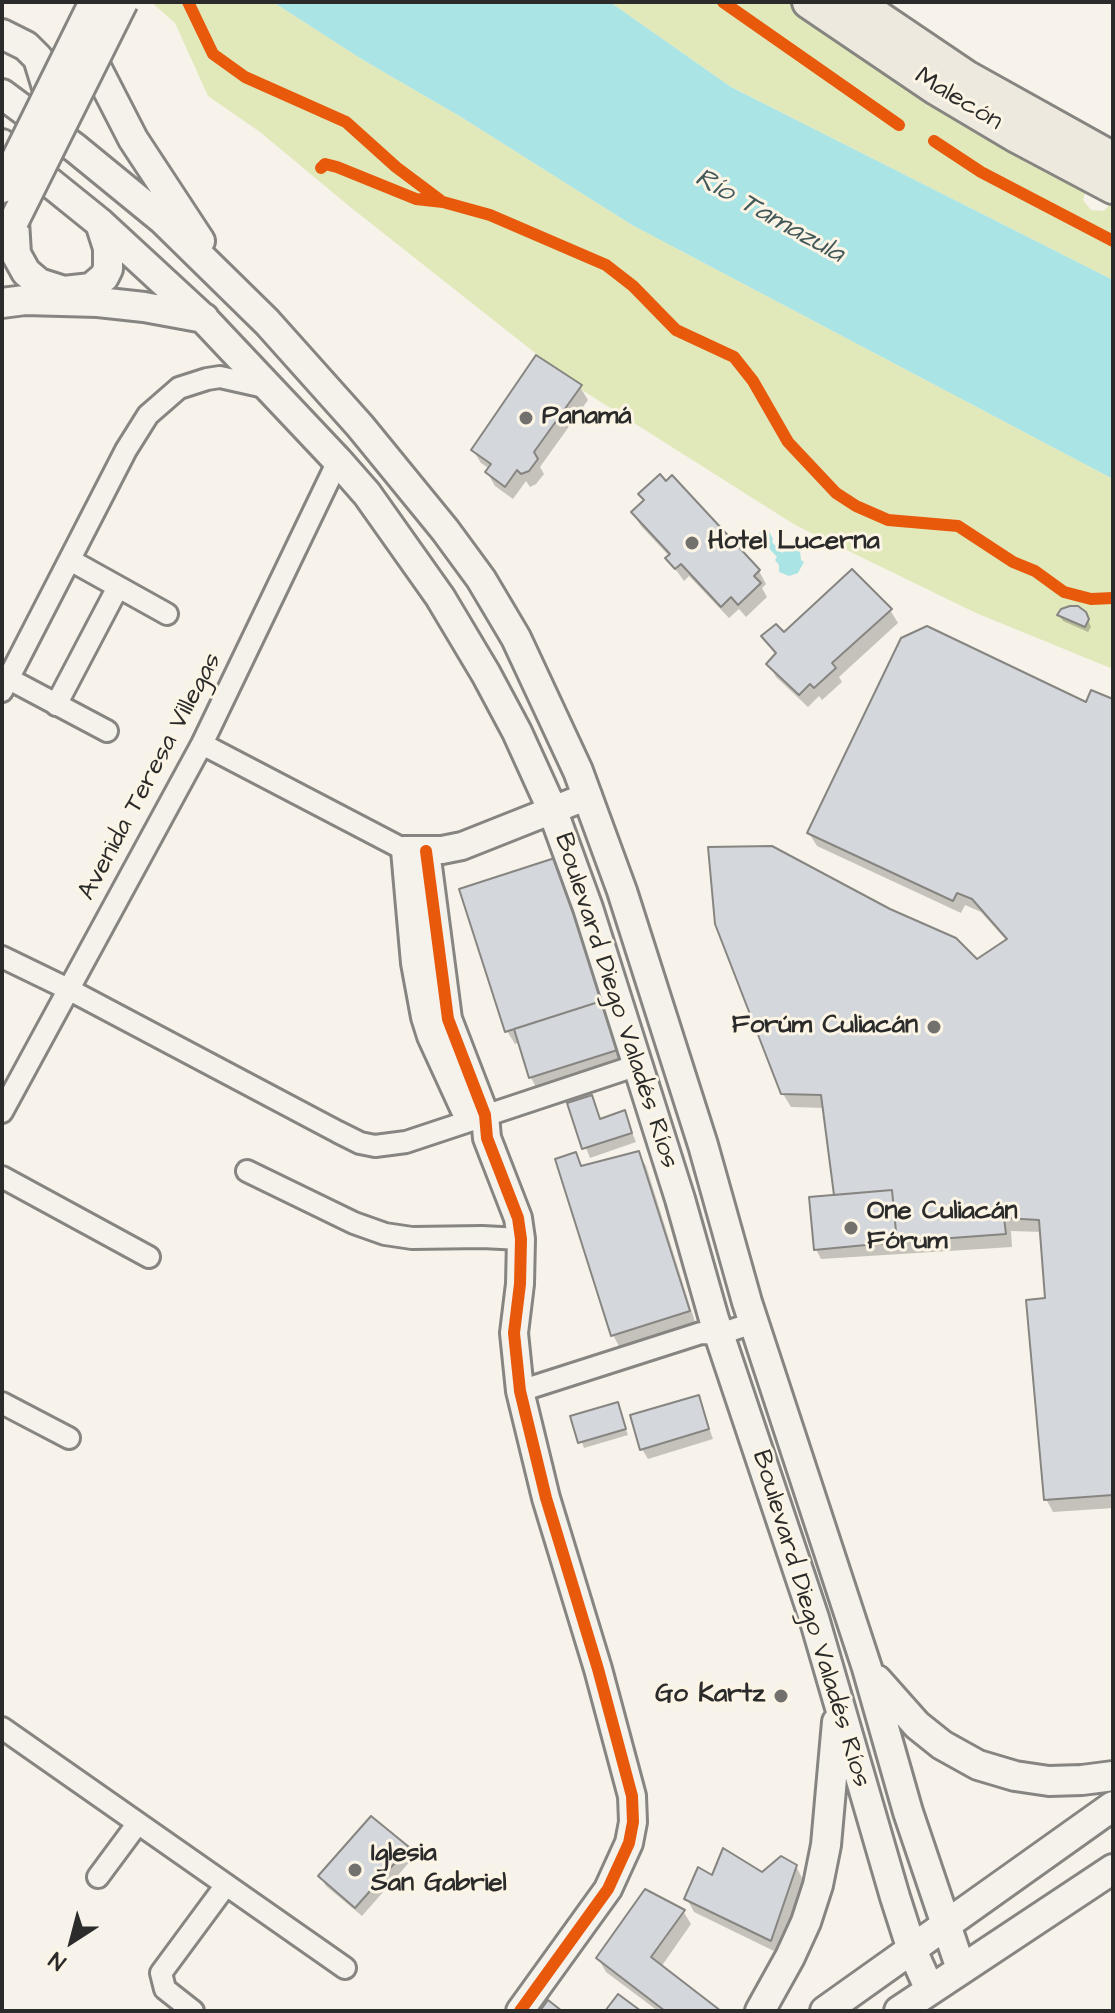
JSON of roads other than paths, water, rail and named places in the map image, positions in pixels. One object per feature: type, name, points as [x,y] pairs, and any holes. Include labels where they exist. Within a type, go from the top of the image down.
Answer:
[{"type":"main road","points":[[2,188],[94,2]]},
{"type":"main road","points":[[100,223],[108,248],[108,269],[104,277],[91,288],[64,291],[39,283],[26,272],[8,232],[123,2]]},
{"type":"main road","name":"Malecón","points":[[809,2],[936,88],[1015,135],[1112,163]]},
{"type":"main road","points":[[855,2],[966,77],[1112,163]]},
{"type":"main road","points":[[2,34],[26,46],[38,58],[49,94]]},
{"type":"main road","points":[[93,61],[133,139],[219,272]]},
{"type":"main road","name":"Boulevard Diego Valadés Ríos","points":[[2,94],[116,181],[219,272],[360,426],[470,563],[516,638],[588,796],[622,891],[750,1312],[867,1668],[908,1812],[961,1969]]},
{"type":"main road","name":"Boulevard Diego Valadés Ríos","points":[[2,144],[100,223],[204,319],[338,461],[367,494],[440,597],[499,697],[552,809],[588,908],[680,1199],[712,1328],[814,1618],[912,1950],[930,1990]]},
{"type":"main road","points":[[2,303],[25,300],[98,302],[204,319]]},
{"type":"main road","points":[[867,1668],[917,1725],[942,1745],[978,1765],[1015,1776],[1049,1781],[1113,1776]]},
{"type":"main road","points":[[760,2011],[790,1957],[818,1885],[829,1819],[838,1705]]},
{"type":"main road","points":[[825,2011],[1113,1806]]},
{"type":"main road","points":[[899,2011],[1113,1869]]},
{"type":"street","points":[[107,731],[56,705],[5,685],[126,450],[148,415],[179,388],[207,379],[220,377],[269,388]]},
{"type":"street","name":"Avenida Teresa Villegas","points":[[2,1112],[202,744],[338,461]]},
{"type":"street","points":[[70,560],[167,614]]},
{"type":"street","points":[[56,705],[118,587]]},
{"type":"street","points":[[202,744],[415,850],[462,846],[588,796]]},
{"type":"street","points":[[415,850],[445,1008],[481,1125],[512,1199],[521,1239],[514,1333],[520,1391],[546,1498],[598,1669],[632,1796],[633,1822],[629,1843],[608,1889],[520,2011]]},
{"type":"street","points":[[2,957],[360,1143],[389,1146],[481,1125],[638,1065]]},
{"type":"street","points":[[247,1171],[354,1223],[385,1234],[412,1238],[521,1239]]},
{"type":"street","points":[[2,1177],[149,1257]]},
{"type":"street","points":[[520,1391],[712,1328],[750,1312]]},
{"type":"street","points":[[2,1403],[69,1438]]},
{"type":"street","points":[[2,1728],[345,1968]]},
{"type":"street","points":[[98,1877],[138,1823]]},
{"type":"street","points":[[193,2011],[165,1989],[161,1973],[226,1885]]},
{"type":"water","name":"Río Tamazula","points":[[273,2],[610,2],[731,87],[1113,280],[1113,479],[632,225]]},
{"type":"water","points":[[762,529],[770,533],[772,542],[782,553],[790,546],[800,551],[804,562],[798,573],[789,576],[779,572],[777,557],[764,543],[758,545],[755,539]]},
{"type":"place","name":"Panamá","points":[[526,418]]},
{"type":"place","name":"Hotel Lucerna","points":[[692,543]]},
{"type":"place","name":"Forúm Culiacán","points":[[934,1027]]},
{"type":"place","name":"One Culiacán Fórum","points":[[851,1228]]},
{"type":"place","name":"Go Kartz","points":[[781,1696]]},
{"type":"place","name":"Iglesia San Gabriel","points":[[355,1870]]}]
